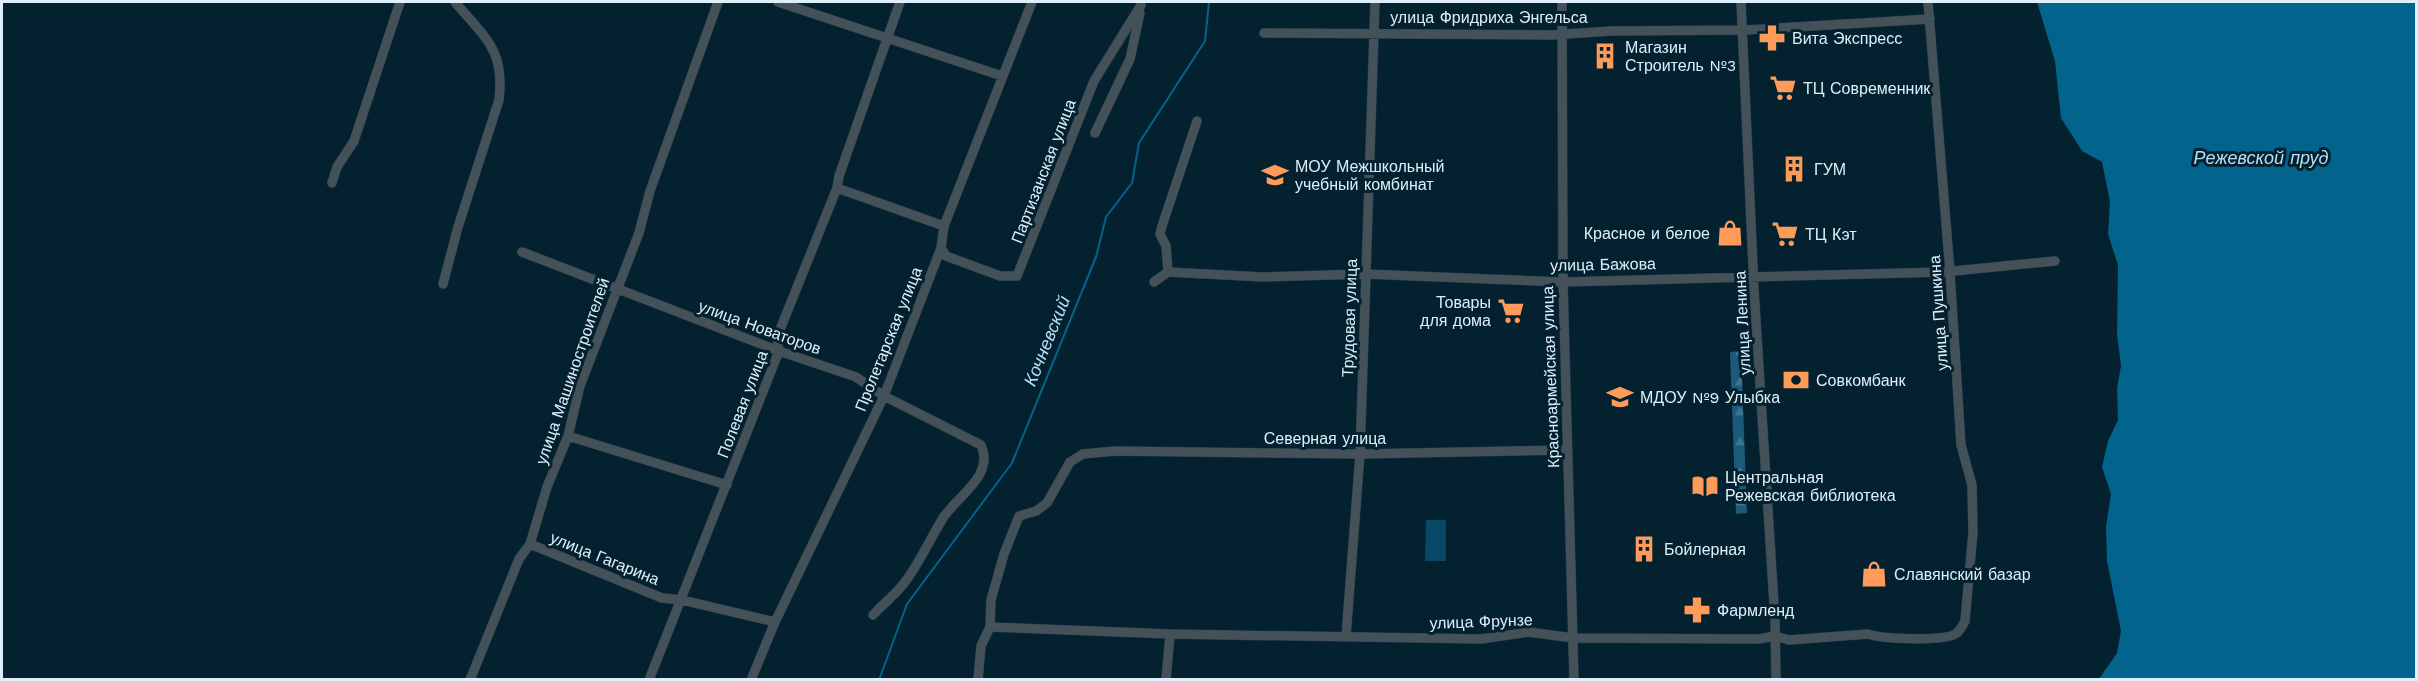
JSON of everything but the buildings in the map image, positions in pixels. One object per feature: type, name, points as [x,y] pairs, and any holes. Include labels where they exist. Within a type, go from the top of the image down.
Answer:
[{"type":"street","points":[[332,183],[337,167],[354,141],[400,2]]},
{"type":"street","points":[[443,284],[458,227],[499,100],[500,90],[499,61],[492,46],[454,2]]},
{"type":"street","name":"улица Машиностроителей","points":[[470,680],[519,560],[530,544],[547,487],[568,436],[580,386],[639,233],[650,191],[718,2]]},
{"type":"street","points":[[778,2],[1002,76]]},
{"type":"street","name":"Полевая улица","points":[[649,680],[779,351],[777,337],[837,188],[839,176],[900,2]]},
{"type":"street","name":"Пролетарская улица","points":[[751,680],[775,622],[884,396],[941,248],[945,226],[1032,2]]},
{"type":"street","name":"Трудовая улица","points":[[1346,636],[1360,454],[1375,2]]},
{"type":"street","name":"Красноармейская улица","points":[[1562,2],[1563,282],[1574,680]]},
{"type":"street","name":"улица Ленина","points":[[1741,2],[1776,680]]},
{"type":"street","name":"улица Пушкина","points":[[1928,2],[1950,272],[1961,446],[1972,485],[1973,532],[1965,621]]},
{"type":"street","name":"Партизанская улица","points":[[1095,133],[1130,59],[1142,3]]},
{"type":"street","name":"Партизанская улица","points":[[941,248],[946,256],[1000,276],[1017,276],[1094,81],[1142,3]]},
{"type":"street","name":"улица Фридриха Энгельса","points":[[1264,33],[1562,34],[1612,31],[1743,30],[1930,19]]},
{"type":"street","points":[[1154,282],[1168,273],[1166,246],[1160,234],[1197,121]]},
{"type":"street","points":[[837,188],[945,226]]},
{"type":"street","name":"улица Новаторов","points":[[522,252],[779,351],[856,378],[884,396],[981,445],[985,453],[983,465],[972,488],[944,516],[904,584],[873,615]]},
{"type":"street","name":"улица Бажова","points":[[1168,273],[1263,277],[1365,274],[1563,282],[1950,272],[2055,261]]},
{"type":"street","points":[[568,436],[727,485]]},
{"type":"street","name":"Северная улица","points":[[990,627],[991,600],[1004,554],[1019,516],[1036,511],[1047,503],[1070,462],[1083,454],[1115,451],[1360,454],[1568,450]]},
{"type":"street","name":"улица Гагарина","points":[[530,544],[662,597],[775,622]]},
{"type":"street","name":"улица Фрунзе","points":[[990,627],[1170,634],[1481,639],[1529,632],[1573,638],[1759,639],[1775,636],[1789,640],[1868,634],[1880,638],[1950,636],[1958,632],[1965,621]]},
{"type":"street","points":[[978,680],[981,646],[990,627]]},
{"type":"street","points":[[1166,680],[1170,634]]},
{"type":"green space","points":[[1741,351],[1747,513],[1736,514],[1730,352]]},
{"type":"shaded area","points":[[1426,520],[1446,520],[1446,561],[1425,561]]},
{"type":"water","name":"Режевской пруд","points":[[2037,2],[2416,2],[2416,679],[2099,679],[2117,653],[2121,631],[2107,561],[2106,527],[2111,494],[2102,467],[2108,441],[2118,420],[2117,388],[2121,366],[2117,334],[2118,265],[2108,234],[2110,202],[2102,162],[2082,151],[2061,118],[2055,61]]},
{"type":"waterway","name":"Кочневский","points":[[879,680],[907,604],[1012,463],[1096,257],[1106,217],[1132,183],[1139,143],[1205,41],[1209,2]]},
{"type":"place","name":"Вита Экспресс","points":[[1772,38]]},
{"type":"place","name":"Магазин Строитель №3","points":[[1605,56]]},
{"type":"place","name":"ТЦ Современник","points":[[1783,88]]},
{"type":"place","name":"ГУМ","points":[[1794,169]]},
{"type":"place","name":"МОУ Межшкольный учебный комбинат","points":[[1275,175]]},
{"type":"place","name":"Красное и белое","points":[[1730,233]]},
{"type":"place","name":"ТЦ Кэт","points":[[1785,234]]},
{"type":"place","name":"Товары для дома","points":[[1511,311]]},
{"type":"place","name":"Совкомбанк","points":[[1796,380]]},
{"type":"place","name":"МДОУ №9 Улыбка","points":[[1620,397]]},
{"type":"place","name":"Центральная Режевская библиотека","points":[[1705,486]]},
{"type":"place","name":"Бойлерная","points":[[1644,549]]},
{"type":"place","name":"Славянский базар","points":[[1874,574]]},
{"type":"place","name":"Фармленд","points":[[1697,610]]}]
